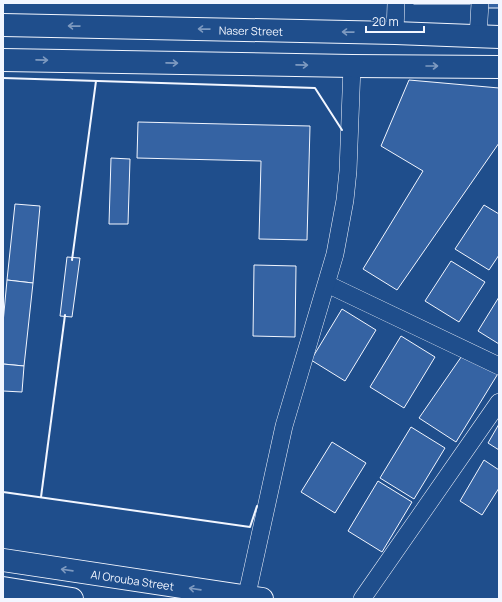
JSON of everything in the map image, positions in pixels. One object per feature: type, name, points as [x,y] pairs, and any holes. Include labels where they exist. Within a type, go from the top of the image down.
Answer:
[{"type":"main road","name":"Naser Street","points":[[3,24],[395,33],[489,37]]},
{"type":"main road","points":[[3,60],[499,67]]},
{"type":"main road","name":"Al Orouba Street","points":[[3,560],[251,598]]},
{"type":"main road","points":[[3,588],[72,599]]},
{"type":"street","points":[[395,33],[396,3]]},
{"type":"street","points":[[480,3],[489,37]]},
{"type":"street","points":[[251,598],[284,426],[335,254],[345,200],[348,171],[352,66]]},
{"type":"street","points":[[327,284],[499,366]]},
{"type":"street","points":[[362,599],[499,402]]},
{"type":"building","points":[[470,3],[470,4],[414,4]]},
{"type":"building","points":[[488,3],[499,3],[499,8],[488,8]]},
{"type":"building","points":[[409,80],[499,88],[499,143],[397,290],[363,269],[423,171],[381,146]]},
{"type":"building","points":[[138,122],[310,126],[307,240],[259,239],[261,161],[137,158]]},
{"type":"building","points":[[111,158],[130,159],[128,224],[109,224]]},
{"type":"building","points":[[15,204],[40,206],[33,283],[7,280]]},
{"type":"building","points":[[484,205],[499,214],[499,255],[489,270],[455,249]]},
{"type":"building","points":[[67,257],[80,258],[72,317],[60,316]]},
{"type":"building","points":[[451,261],[485,282],[459,322],[425,301]]},
{"type":"building","points":[[254,265],[296,266],[295,337],[253,336]]},
{"type":"building","points":[[7,280],[33,283],[24,366],[3,364],[3,323]]},
{"type":"building","points":[[499,297],[499,344],[478,331]]},
{"type":"building","points":[[342,309],[376,330],[345,381],[311,360]]},
{"type":"building","points":[[401,336],[435,357],[404,408],[370,387]]},
{"type":"building","points":[[466,350],[499,372],[456,442],[419,418]]},
{"type":"building","points":[[3,364],[24,366],[22,392],[3,391]]},
{"type":"building","points":[[499,424],[499,450],[488,443]]},
{"type":"building","points":[[411,427],[445,448],[414,499],[380,478]]},
{"type":"building","points":[[332,442],[366,463],[335,513],[301,492]]},
{"type":"building","points":[[484,460],[499,470],[499,488],[482,515],[460,501]]},
{"type":"building","points":[[378,481],[412,502],[382,552],[348,531]]},
{"type":"wall","points":[[3,78],[315,88],[342,130]]},
{"type":"wall","points":[[72,260],[96,81]]},
{"type":"wall","points":[[41,497],[65,315]]},
{"type":"wall","points":[[3,492],[250,527],[257,506]]}]
